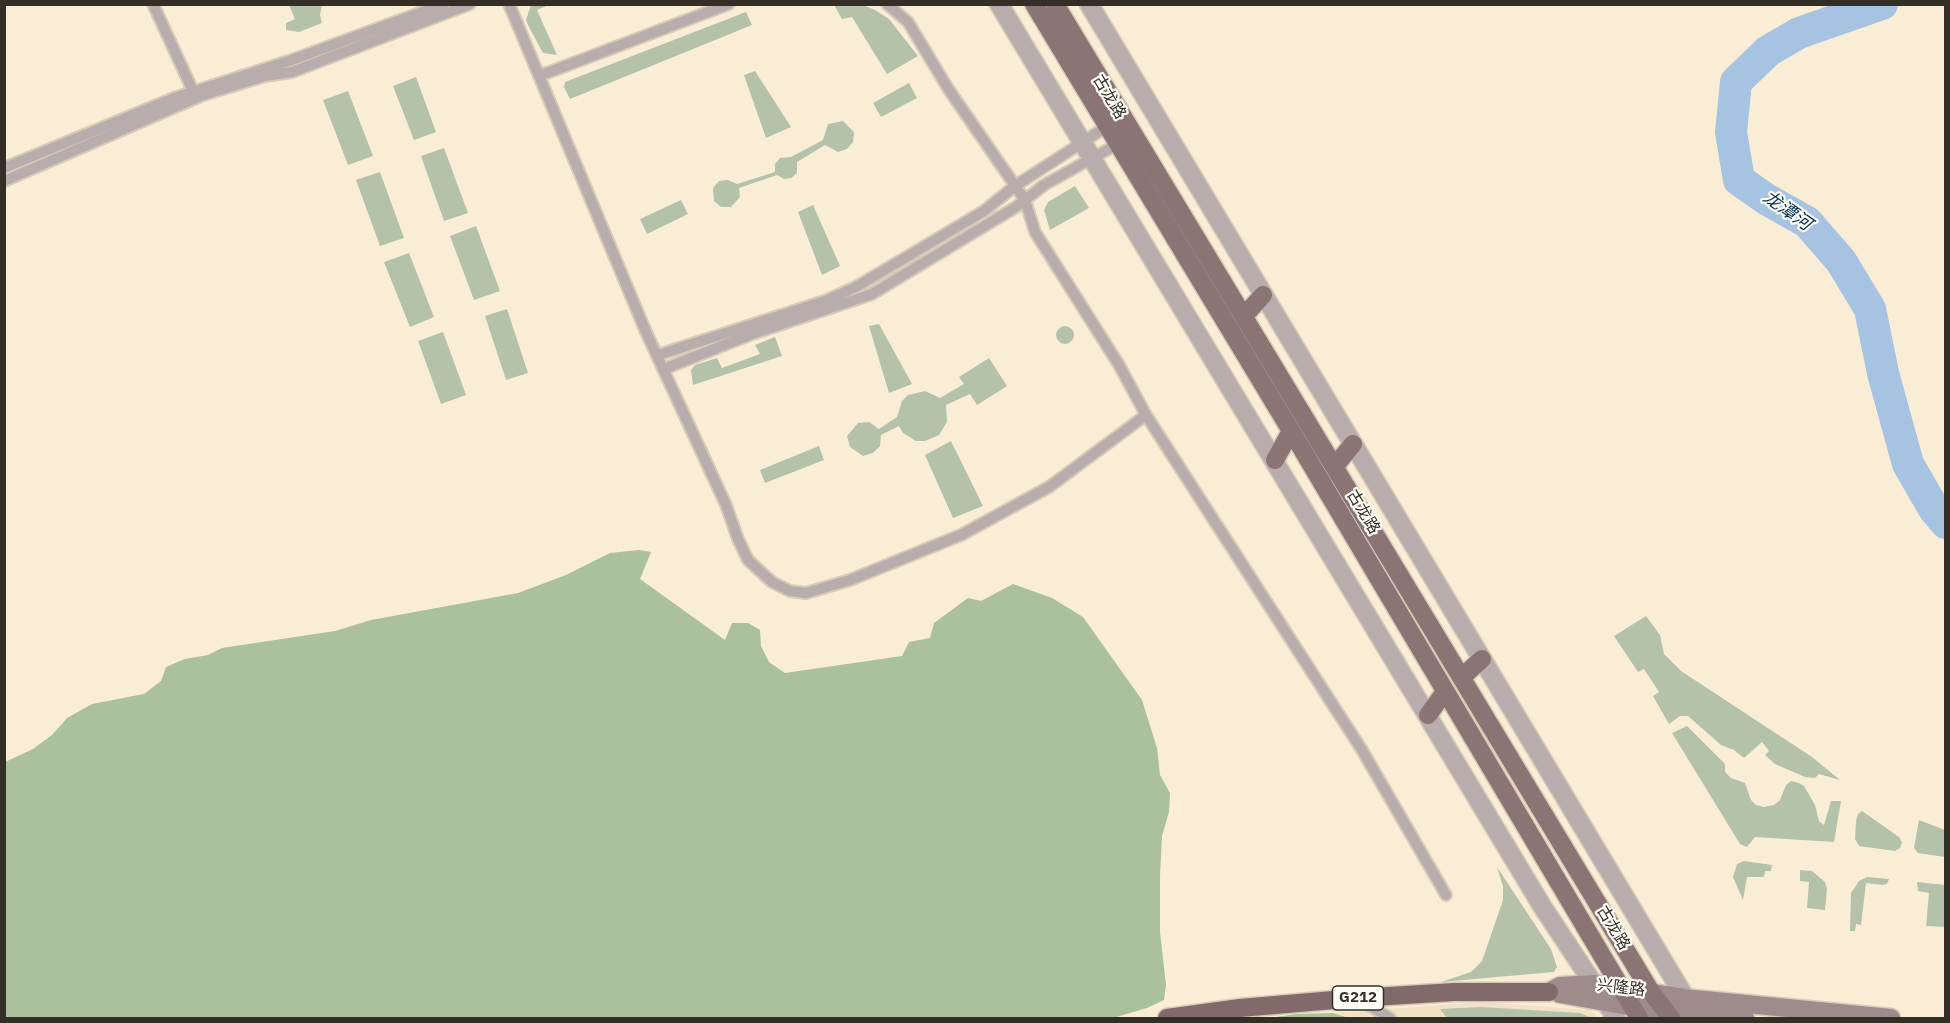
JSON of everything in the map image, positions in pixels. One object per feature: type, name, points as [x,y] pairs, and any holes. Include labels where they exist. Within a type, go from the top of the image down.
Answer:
[{"type":"highway","name":"G212","points":[[1167,1018],[1358,998],[1454,992],[1549,992]]},
{"type":"main road","name":"古龙路","points":[[1034,4],[1116,144],[1291,431],[1635,1013]]},
{"type":"main road","name":"古龙路","points":[[1054,4],[1651,992],[1669,1016]]},
{"type":"main road","points":[[1244,316],[1263,295]]},
{"type":"main road","points":[[1275,460],[1291,431]]},
{"type":"main road","points":[[1335,466],[1353,444]]},
{"type":"main road","points":[[1462,677],[1482,659]]},
{"type":"main road","points":[[1428,715],[1444,693]]},
{"type":"main road","name":"兴隆路","points":[[1549,992],[1560,986],[1594,984],[1684,998],[1891,1018]]},
{"type":"main road","name":"兴隆路","points":[[1549,992],[1603,1000],[1635,1013],[1745,1018]]},
{"type":"street","points":[[999,4],[1542,906],[1616,1018]]},
{"type":"street","points":[[1089,4],[1696,1017]]},
{"type":"lane","points":[[153,4],[193,91]]},
{"type":"lane","points":[[4,168],[193,91],[289,61],[444,4]]},
{"type":"lane","points":[[4,182],[203,95],[265,76],[292,72],[470,4]]},
{"type":"lane","points":[[509,4],[748,560],[772,582],[798,592],[806,592],[850,580],[942,544],[995,519],[1049,487],[1146,415]]},
{"type":"lane","points":[[539,76],[729,4]]},
{"type":"lane","points":[[887,4],[908,22],[949,90],[1024,200],[1035,232],[1119,365],[1146,415],[1362,750],[1446,895]]},
{"type":"lane","points":[[664,369],[752,334],[872,294],[904,277],[1024,200],[1086,151],[1106,127]]},
{"type":"lane","points":[[658,355],[842,294],[984,211],[1015,186],[1086,151],[1116,144]]},
{"type":"lane","points":[[1358,998],[1390,1018]]},
{"type":"shaded area","points":[[1483,1002],[1589,1010],[1600,1018],[1349,1018],[1333,1013]]},
{"type":"green space","points":[[289,5],[322,5],[320,15],[322,23],[299,32],[286,30],[286,23],[295,19]]},
{"type":"green space","points":[[531,5],[549,5],[537,10],[557,55],[543,53],[530,29],[526,20]]},
{"type":"green space","points":[[834,5],[863,5],[875,10],[889,19],[918,56],[887,74],[852,17],[842,19]]},
{"type":"green space","points":[[746,12],[752,25],[570,99],[564,87],[565,82]]},
{"type":"green space","points":[[755,71],[791,127],[766,138],[744,75]]},
{"type":"green space","points":[[416,77],[436,132],[414,140],[393,86]]},
{"type":"green space","points":[[909,83],[917,98],[881,117],[873,103]]},
{"type":"green space","points":[[348,91],[373,156],[348,165],[323,100]]},
{"type":"green space","points":[[843,121],[854,132],[853,142],[847,149],[838,152],[825,145],[797,162],[797,173],[791,178],[784,179],[777,175],[739,188],[740,197],[731,207],[721,207],[714,201],[713,188],[719,181],[728,180],[737,184],[775,172],[775,164],[780,158],[791,157],[823,140],[828,124]]},
{"type":"green space","points":[[444,148],[468,213],[444,221],[421,156]]},
{"type":"green space","points":[[380,172],[404,238],[380,246],[356,180]]},
{"type":"green space","points":[[1075,186],[1089,208],[1050,230],[1044,210],[1048,202]]},
{"type":"green space","points":[[681,200],[688,214],[647,234],[640,219]]},
{"type":"green space","points":[[813,205],[840,266],[822,275],[798,212]]},
{"type":"green space","points":[[476,226],[500,291],[474,300],[450,236]]},
{"type":"green space","points":[[409,253],[434,317],[410,327],[384,262]]},
{"type":"green space","points":[[507,309],[528,373],[506,380],[485,316]]},
{"type":"green space","points":[[879,324],[912,384],[889,393],[869,326]]},
{"type":"green space","points":[[1061,326],[1069,326],[1074,331],[1072,342],[1061,344],[1056,339],[1056,331]]},
{"type":"green space","points":[[443,332],[466,395],[441,404],[418,341]]},
{"type":"green space","points":[[775,337],[782,356],[693,385],[691,370],[695,365],[717,358],[722,368],[760,354],[755,345]]},
{"type":"green space","points":[[989,358],[1007,386],[977,405],[970,394],[946,405],[947,422],[939,435],[925,441],[916,441],[903,433],[899,426],[881,435],[880,446],[873,453],[863,456],[850,447],[847,436],[858,423],[869,422],[879,429],[897,417],[902,401],[908,395],[925,391],[940,398],[964,384],[959,377]]},
{"type":"green space","points":[[951,441],[983,506],[953,518],[925,455]]},
{"type":"green space","points":[[819,446],[824,460],[765,483],[760,470]]},
{"type":"green space","points":[[639,550],[651,552],[640,579],[725,640],[732,623],[748,623],[760,630],[761,646],[769,662],[785,673],[902,656],[909,642],[930,638],[934,623],[968,598],[981,601],[1013,584],[1052,598],[1083,617],[1142,700],[1157,748],[1160,775],[1170,793],[1169,812],[1162,836],[1160,876],[1160,932],[1166,985],[1164,1000],[1147,1008],[1113,1018],[5,1018],[5,762],[33,749],[52,735],[67,718],[92,704],[144,694],[161,681],[166,667],[185,659],[208,655],[222,648],[335,631],[371,620],[518,593],[566,575],[610,553]]},
{"type":"green space","points":[[1646,616],[1660,635],[1664,654],[1681,671],[1812,757],[1840,780],[1819,774],[1815,778],[1805,777],[1775,764],[1765,755],[1769,751],[1762,742],[1744,758],[1734,750],[1721,745],[1688,716],[1680,716],[1669,724],[1653,696],[1659,692],[1644,669],[1638,672],[1614,636]]},
{"type":"green space","points":[[1687,726],[1725,764],[1725,772],[1731,778],[1745,783],[1751,800],[1756,805],[1764,807],[1774,805],[1780,800],[1786,785],[1791,781],[1799,783],[1804,786],[1815,805],[1819,821],[1824,825],[1831,801],[1841,801],[1834,842],[1755,837],[1747,847],[1740,844],[1672,733]]},
{"type":"green space","points":[[1862,811],[1899,837],[1902,842],[1900,848],[1895,851],[1859,846],[1855,839],[1856,821],[1858,814]]},
{"type":"green space","points":[[1919,820],[1945,830],[1945,857],[1918,853],[1914,848]]},
{"type":"green space","points":[[1744,861],[1772,865],[1771,871],[1765,871],[1764,877],[1747,877],[1743,900],[1733,877],[1737,864]]},
{"type":"green space","points":[[1497,867],[1551,949],[1557,967],[1554,972],[1441,982],[1471,972],[1482,961],[1503,900],[1503,886]]},
{"type":"green space","points":[[1800,870],[1812,871],[1825,882],[1827,889],[1825,910],[1807,908],[1809,882],[1800,881]]},
{"type":"green space","points":[[1867,877],[1889,879],[1887,884],[1883,885],[1866,883],[1861,925],[1856,924],[1855,931],[1850,931],[1851,893],[1859,881]]},
{"type":"green space","points":[[1917,882],[1945,885],[1945,927],[1926,926],[1929,893],[1918,891]]},
{"type":"green space","points":[[1481,1007],[1580,1013],[1592,1018],[1447,1018],[1440,1009]]},
{"type":"green space","points":[[1333,1013],[1349,1018],[1269,1018],[1296,1014]]},
{"type":"waterway","name":"龙潭河","points":[[1882,4],[1799,33],[1768,51],[1736,82],[1731,132],[1739,180],[1766,199],[1807,222],[1841,261],[1870,309],[1883,373],[1908,464],[1934,509],[1946,523]]}]
